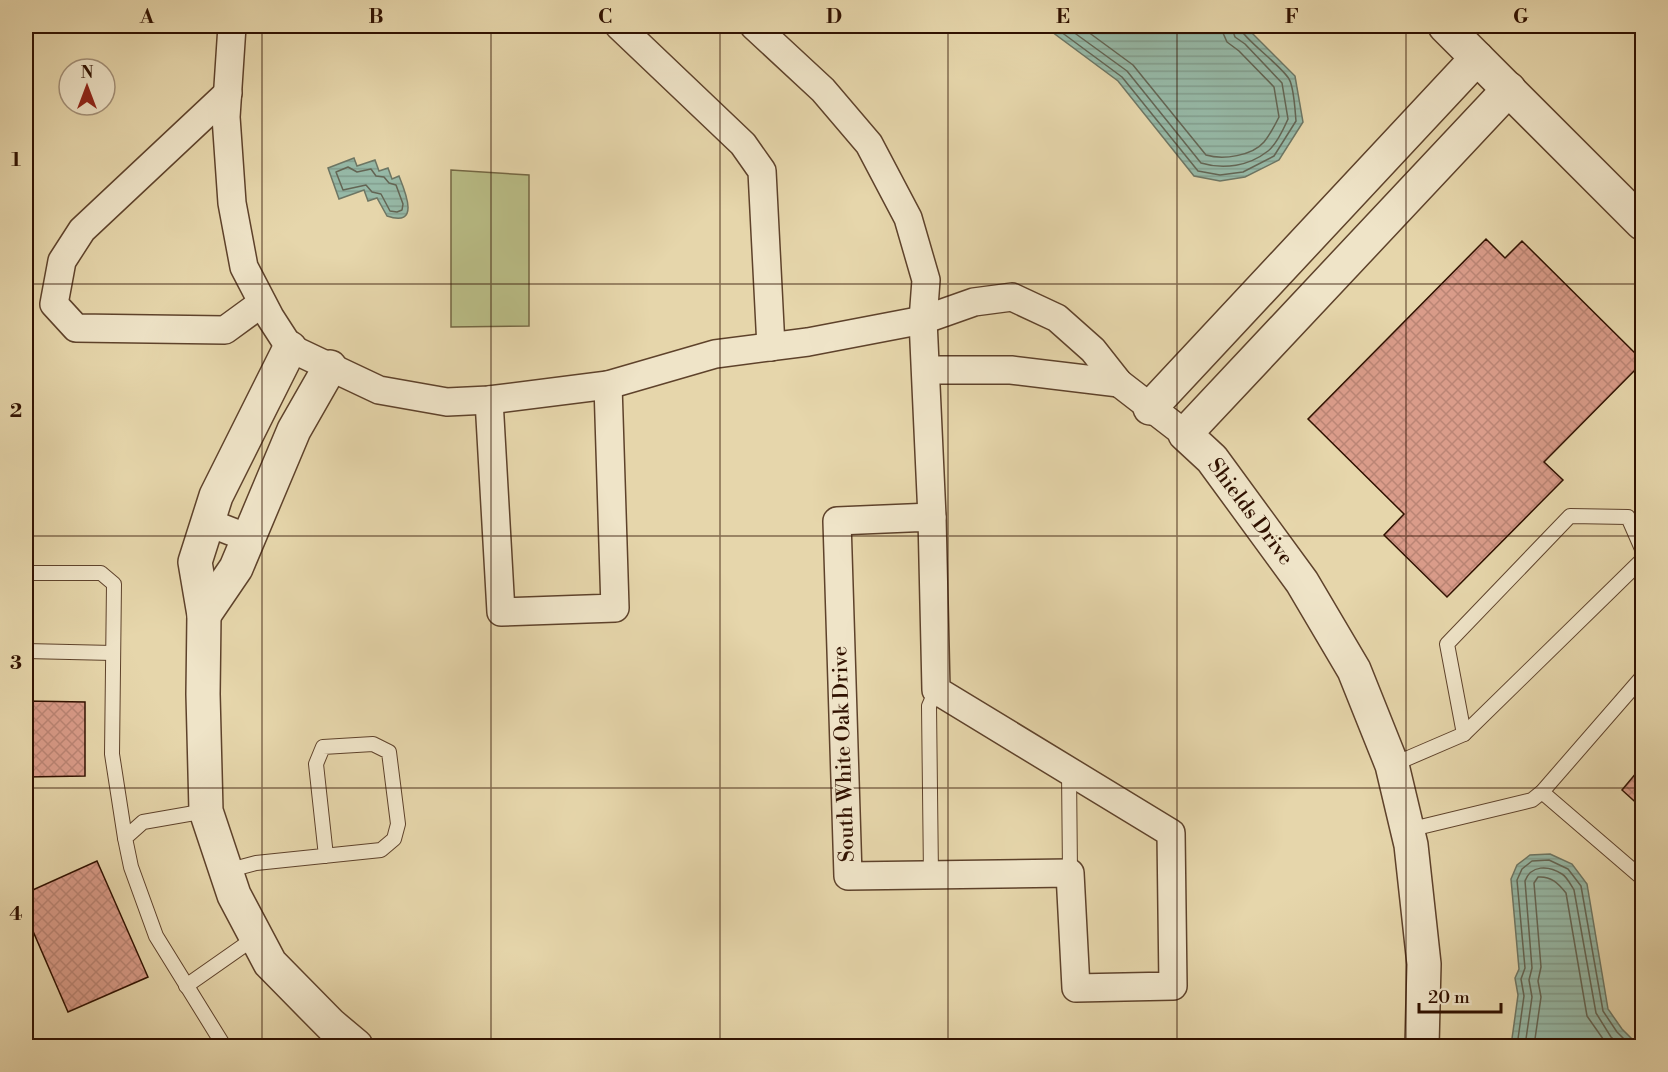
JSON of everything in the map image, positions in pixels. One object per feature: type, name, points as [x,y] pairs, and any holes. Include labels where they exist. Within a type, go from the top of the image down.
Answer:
[{"type":"street","points":[[232,26],[226,117],[232,203],[244,267],[262,303],[290,348],[379,390],[447,402],[608,385],[715,354],[808,342],[923,320],[974,302],[1012,297],[1057,318],[1093,350],[1119,383],[1185,434],[1509,89]]},
{"type":"street","points":[[619,26],[742,144],[762,171],[771,347]]},
{"type":"street","points":[[754,26],[823,90],[869,144],[908,218],[926,280],[923,320],[932,517],[936,690],[1171,833],[1173,986],[1076,988],[1070,873]]},
{"type":"street","points":[[1445,26],[1642,223]]},
{"type":"street","points":[[1150,408],[1478,58]]},
{"type":"street","points":[[228,93],[82,230],[62,261],[54,304],[76,328],[225,330],[262,303]]},
{"type":"street","points":[[290,348],[216,496],[195,562],[204,615],[203,694],[206,811],[234,895],[270,963],[330,1025],[356,1047]]},
{"type":"street","points":[[204,615],[236,568],[294,430],[330,367]]},
{"type":"street","points":[[926,370],[1011,370],[1119,383]]},
{"type":"street","points":[[489,399],[501,612],[615,608],[608,385]]},
{"type":"street","name":"Shields Drive","points":[[1185,434],[1212,459],[1302,582],[1354,670],[1392,765],[1411,845],[1424,964],[1422,1047]]},
{"type":"street","name":"South White Oak Drive","points":[[932,517],[837,521],[848,876],[1070,873]]},
{"type":"street","points":[[207,522],[248,538]]},
{"type":"lane","points":[[1464,734],[1447,644],[1562,524],[1570,516],[1628,517],[1642,549]]},
{"type":"lane","points":[[1392,765],[1464,734],[1642,560]]},
{"type":"lane","points":[[26,573],[101,573],[114,584],[112,754],[131,867],[156,936],[224,1047]]},
{"type":"lane","points":[[26,651],[113,653]]},
{"type":"lane","points":[[1408,830],[1532,800],[1542,792],[1642,678]]},
{"type":"lane","points":[[931,875],[929,706],[936,690]]},
{"type":"lane","points":[[226,871],[256,863],[381,850],[394,839],[398,824],[389,752],[374,744],[323,747],[316,764],[326,855]]},
{"type":"lane","points":[[1069,772],[1070,873]]},
{"type":"lane","points":[[1542,792],[1642,878]]},
{"type":"lane","points":[[125,838],[143,822],[206,811]]},
{"type":"lane","points":[[186,986],[256,936]]},
{"type":"green space","points":[[451,170],[529,175],[529,326],[451,327]]},
{"type":"water","points":[[1044,26],[1241,26],[1253,34],[1295,76],[1303,122],[1279,160],[1245,177],[1220,181],[1194,176],[1118,81]]},
{"type":"water","points":[[354,158],[357,166],[375,160],[379,171],[388,168],[392,179],[399,176],[408,206],[404,217],[387,216],[377,198],[368,201],[364,190],[339,199],[328,168]]},
{"type":"water","points":[[1550,854],[1572,864],[1587,884],[1608,1009],[1622,1029],[1639,1046],[1511,1046],[1518,995],[1515,978],[1519,969],[1511,879],[1517,865],[1530,855]]},
{"type":"building","points":[[1486,239],[1505,258],[1522,241],[1642,360],[1642,363],[1544,462],[1563,480],[1447,597],[1384,535],[1404,514],[1308,419]]},
{"type":"building","points":[[26,701],[85,702],[85,776],[26,777]]},
{"type":"building","points":[[1642,766],[1642,808],[1622,790]]},
{"type":"building","points":[[97,861],[148,977],[68,1012],[26,915],[26,893]]}]
